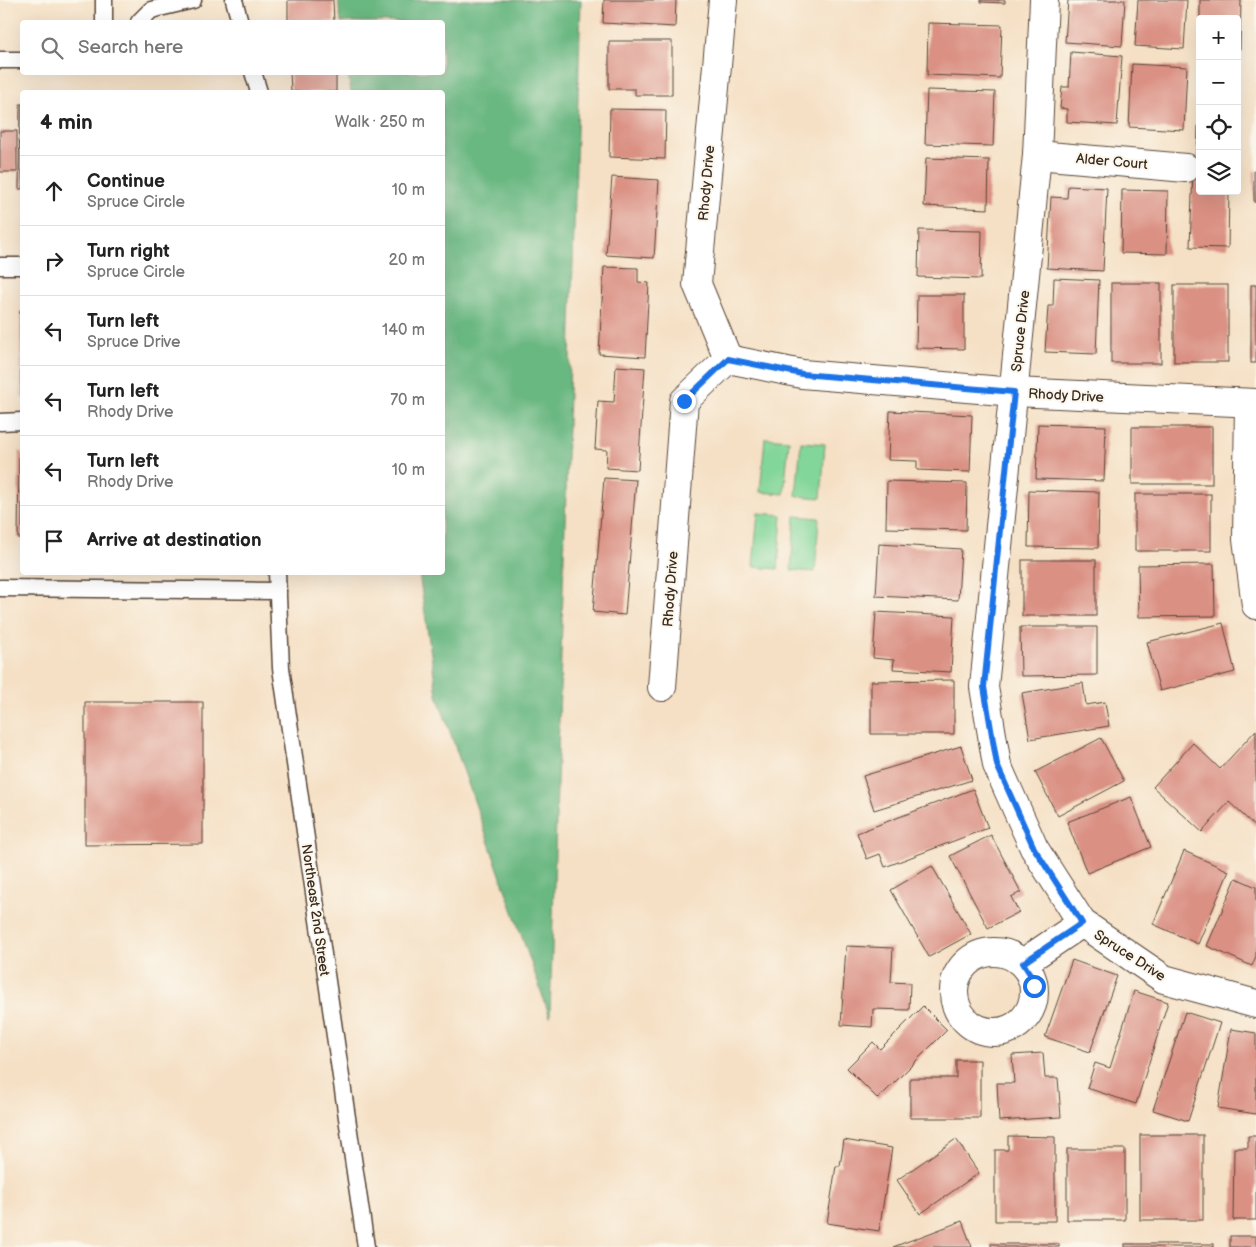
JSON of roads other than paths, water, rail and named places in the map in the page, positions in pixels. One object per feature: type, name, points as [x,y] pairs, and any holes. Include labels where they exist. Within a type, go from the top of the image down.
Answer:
[{"type":"street","name":"Rhody Drive","points":[[723,0],[697,284],[728,359]]},
{"type":"street","name":"Spruce Drive","points":[[1044,0],[1037,155],[984,687],[997,765],[1034,848],[1082,923],[1164,979],[1256,1004]]},
{"type":"street","name":"Alder Court","points":[[1037,155],[1186,168]]},
{"type":"street","name":"Rhody Drive","points":[[728,359],[802,374],[1014,392],[1252,403]]},
{"type":"street","name":"Rhody Drive","points":[[662,687],[684,401],[728,359]]},
{"type":"street","points":[[1252,403],[1247,539],[1256,605]]},
{"type":"street","points":[[1023,963],[1082,923]]},
{"type":"lane","points":[[104,0],[104,20]]},
{"type":"lane","points":[[142,20],[151,10],[193,0]]},
{"type":"lane","points":[[234,0],[239,20]]},
{"type":"lane","points":[[0,60],[20,60]]},
{"type":"lane","points":[[255,75],[258,90]]},
{"type":"lane","points":[[0,266],[20,266]]},
{"type":"lane","points":[[0,422],[20,421]]},
{"type":"lane","name":"Northeast 2nd Street","points":[[277,575],[281,668],[366,1247]]},
{"type":"lane","points":[[0,588],[278,590]]}]
